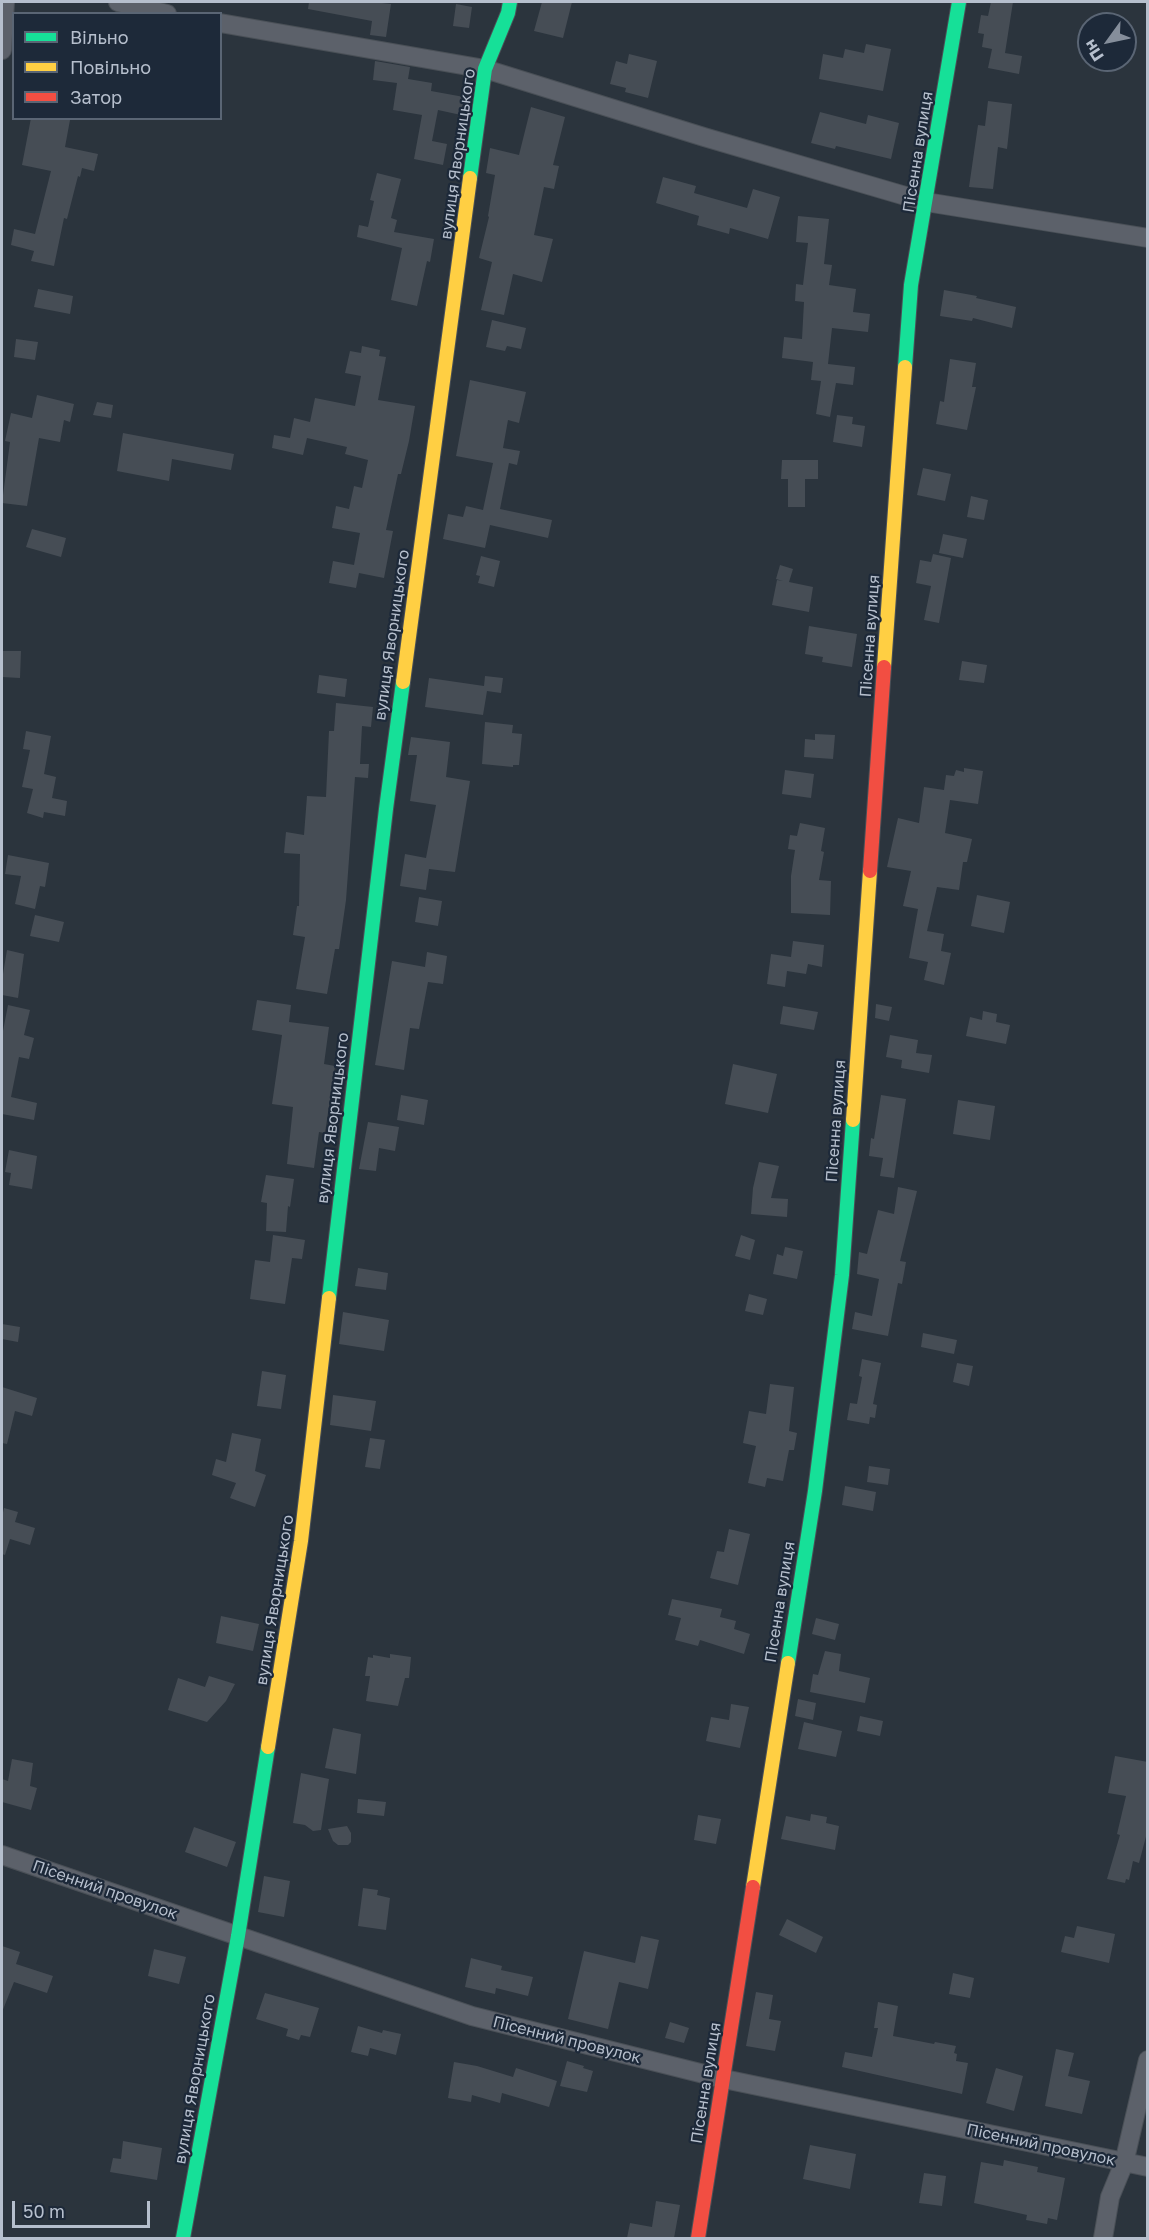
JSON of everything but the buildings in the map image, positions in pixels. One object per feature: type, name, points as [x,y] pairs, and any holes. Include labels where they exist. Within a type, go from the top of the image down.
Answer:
[{"type":"street","points":[[2,50],[5,2]]},
{"type":"street","points":[[118,2],[159,12]]},
{"type":"street","name":"вулиця Яворницького","points":[[183,2238],[238,1936],[301,1540],[386,809],[485,69],[508,13],[510,2]]},
{"type":"street","name":"Пісенна вулиця","points":[[698,2238],[815,1491],[842,1275],[911,285],[959,2]]},
{"type":"street","points":[[222,23],[485,69],[704,137],[926,202],[1148,238]]},
{"type":"street","name":"Пісенний провулок","points":[[2,1855],[472,2016],[724,2079],[1148,2168]]},
{"type":"street","points":[[1103,2238],[1110,2197],[1124,2163],[1148,2060]]},
{"type":"traffic: fast","points":[[470,178],[485,69],[508,13],[510,2]]},
{"type":"traffic: fast","points":[[905,367],[911,285],[959,2]]},
{"type":"traffic: fast","points":[[329,1298],[403,682]]},
{"type":"traffic: fast","points":[[788,1663],[815,1491],[842,1275],[853,1120]]},
{"type":"traffic: fast","points":[[183,2238],[238,1936],[268,1747]]},
{"type":"traffic: slow","points":[[403,682],[470,178]]},
{"type":"traffic: slow","points":[[884,667],[905,367]]},
{"type":"traffic: slow","points":[[853,1120],[870,871]]},
{"type":"traffic: slow","points":[[268,1747],[301,1541],[329,1298]]},
{"type":"traffic: slow","points":[[753,1887],[788,1663]]},
{"type":"traffic: jam","points":[[870,871],[884,667]]},
{"type":"traffic: jam","points":[[698,2238],[753,1887]]}]
